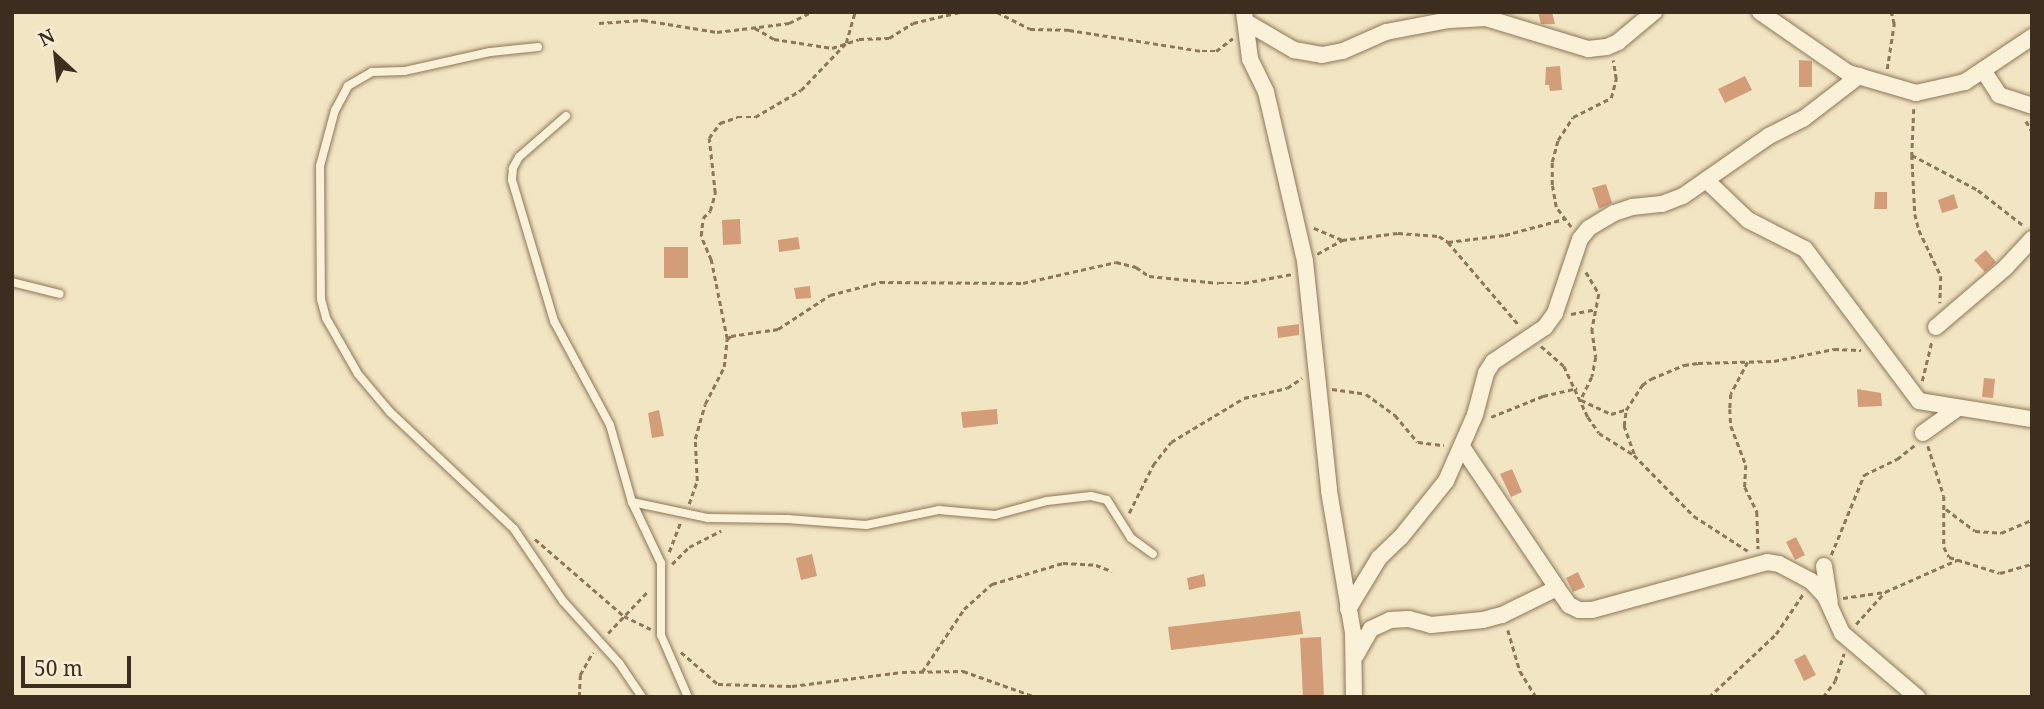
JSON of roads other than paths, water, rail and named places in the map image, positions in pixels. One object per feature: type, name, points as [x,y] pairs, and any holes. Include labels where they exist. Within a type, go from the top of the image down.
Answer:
[{"type":"street","points":[[1245,17],[1294,50],[1322,55],[1343,51],[1386,32],[1449,20],[1486,18],[1578,47],[1607,47],[1636,18],[1654,12]]},
{"type":"street","points":[[1760,12],[1836,65],[1859,76],[1916,93],[1953,87],[1983,70],[2031,35]]},
{"type":"street","points":[[1245,17],[1250,60],[1266,92],[1306,267],[1329,491],[1354,658],[1354,697]]},
{"type":"street","points":[[1983,70],[1999,95],[2032,106]]},
{"type":"street","points":[[1348,609],[1379,558],[1401,537],[1446,481],[1475,415],[1486,373],[1493,362],[1545,327],[1556,313],[1580,239],[1589,228],[1614,213],[1632,207],[1662,204],[1706,180],[1769,136],[1803,119],[1859,76]]},
{"type":"street","points":[[1706,180],[1748,220],[1805,249],[1881,354],[1919,401],[2032,419]]},
{"type":"street","points":[[1936,327],[2005,268],[2032,239]]},
{"type":"street","points":[[1923,433],[1958,408]]},
{"type":"street","points":[[1462,447],[1557,588],[1569,604],[1579,610],[1591,610],[1763,560],[1779,564],[1811,581],[1830,601]]},
{"type":"street","points":[[1824,566],[1830,601],[1844,635],[1917,697]]},
{"type":"street","points":[[1354,658],[1371,629],[1390,620],[1457,625],[1502,615],[1557,588]]},
{"type":"lane","points":[[538,47],[359,77],[348,86],[338,102],[320,166],[321,299],[326,318],[343,352],[390,412],[514,529],[563,601],[600,641],[642,697]]},
{"type":"lane","points":[[566,116],[519,157],[512,180],[554,321],[610,425],[618,445],[632,502],[662,571],[662,635],[688,697]]},
{"type":"lane","points":[[12,282],[60,294]]},
{"type":"lane","points":[[632,502],[708,518],[788,519],[866,526],[939,510],[995,515],[1063,497],[1091,496],[1107,500],[1131,538],[1153,554]]}]
